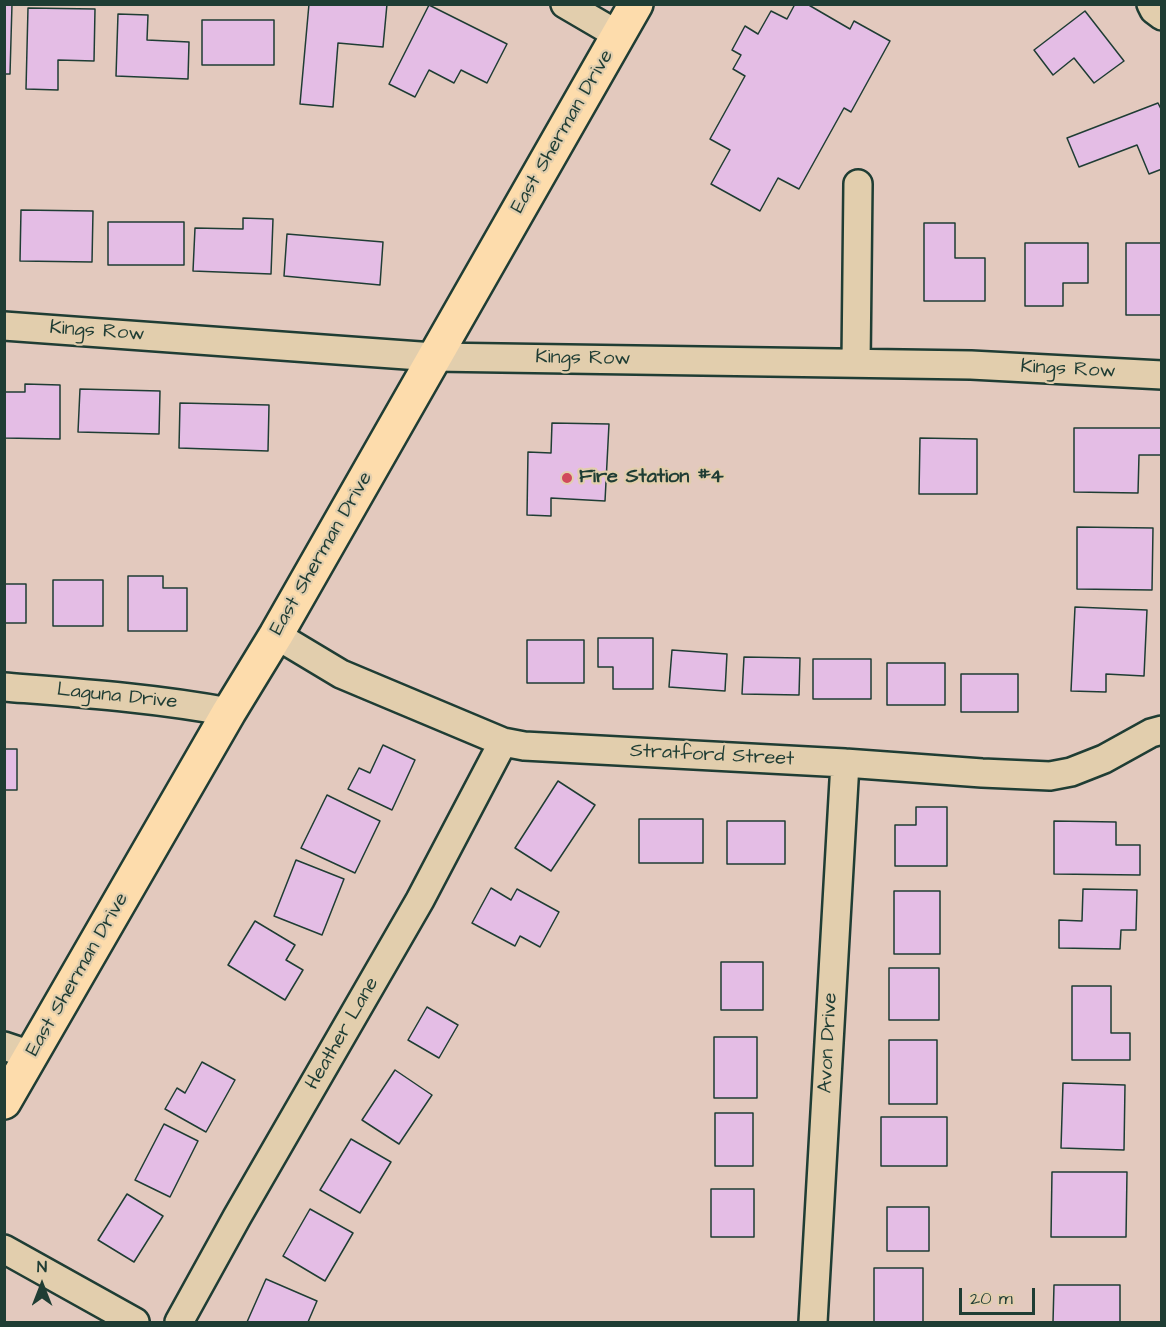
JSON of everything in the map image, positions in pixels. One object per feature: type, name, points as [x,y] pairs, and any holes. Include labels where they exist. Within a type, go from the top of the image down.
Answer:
[{"type":"main road","name":"East Sherman Drive","points":[[4,1102],[18,1050],[276,635],[636,4]]},
{"type":"street","points":[[565,4],[618,35]]},
{"type":"street","points":[[1151,4],[1161,16]]},
{"type":"street","points":[[856,363],[858,184]]},
{"type":"street","name":"Kings Row","points":[[4,326],[435,357],[971,365],[1161,375]]},
{"type":"street","name":"Stratford Street","points":[[276,635],[341,674],[503,742],[524,746],[1050,776],[1071,772],[1104,759],[1150,733],[1161,730]]},
{"type":"street","name":"Laguna Drive","points":[[4,687],[111,695],[229,712]]},
{"type":"street","name":"Heather Lane","points":[[179,1323],[237,1217],[420,900],[503,742]]},
{"type":"street","name":"Avon Drive","points":[[813,1323],[845,763]]},
{"type":"street","points":[[4,1249],[135,1323]]},
{"type":"building","points":[[4,4],[12,4],[10,74],[4,74]]},
{"type":"building","points":[[309,4],[387,4],[383,47],[338,43],[333,107],[300,104]]},
{"type":"building","points":[[795,4],[807,4],[850,29],[854,21],[890,41],[851,112],[844,108],[799,189],[778,178],[760,211],[711,184],[730,150],[710,139],[745,76],[733,69],[741,55],[732,50],[745,26],[758,34],[771,11],[787,19]]},
{"type":"building","points":[[429,5],[507,44],[487,83],[461,70],[454,83],[429,70],[415,97],[389,84]]},
{"type":"building","points":[[28,8],[95,9],[94,61],[58,60],[58,90],[26,89]]},
{"type":"building","points":[[1085,11],[1124,61],[1094,83],[1074,58],[1053,75],[1034,50]]},
{"type":"building","points":[[118,14],[148,15],[147,40],[189,42],[188,79],[116,76]]},
{"type":"building","points":[[202,20],[274,20],[274,65],[202,65]]},
{"type":"building","points":[[1158,103],[1162,111],[1162,169],[1149,174],[1137,145],[1079,167],[1067,138]]},
{"type":"building","points":[[21,210],[93,211],[92,262],[20,261]]},
{"type":"building","points":[[243,218],[273,219],[271,274],[193,271],[195,228],[243,229]]},
{"type":"building","points":[[108,222],[184,222],[184,265],[108,265]]},
{"type":"building","points":[[924,223],[955,223],[955,258],[985,258],[985,301],[924,301]]},
{"type":"building","points":[[287,234],[383,242],[380,285],[284,276]]},
{"type":"building","points":[[1025,243],[1088,243],[1088,283],[1063,283],[1063,306],[1025,306]]},
{"type":"building","points":[[1126,243],[1162,243],[1162,315],[1126,315]]},
{"type":"building","points":[[25,384],[60,385],[60,439],[4,438],[4,392],[25,392]]},
{"type":"building","points":[[80,389],[160,391],[159,434],[78,432]]},
{"type":"building","points":[[180,403],[269,405],[268,451],[179,448]]},
{"type":"building","name":"Fire Station #4","points":[[552,423],[609,424],[605,501],[551,498],[551,516],[527,515],[528,452],[551,453]]},
{"type":"building","points":[[1074,428],[1162,428],[1162,455],[1139,455],[1138,493],[1074,492]]},
{"type":"building","points":[[920,438],[977,439],[977,494],[919,494]]},
{"type":"building","points":[[1077,527],[1153,528],[1152,590],[1077,589]]},
{"type":"building","points":[[128,576],[163,576],[163,588],[187,588],[187,631],[128,631]]},
{"type":"building","points":[[53,580],[103,580],[103,626],[53,626]]},
{"type":"building","points":[[4,584],[26,584],[26,623],[4,623]]},
{"type":"building","points":[[1075,607],[1147,610],[1144,676],[1106,674],[1106,692],[1071,691]]},
{"type":"building","points":[[598,638],[653,638],[653,689],[613,689],[613,667],[598,667]]},
{"type":"building","points":[[527,640],[584,640],[584,683],[527,683]]},
{"type":"building","points":[[672,650],[727,654],[725,691],[669,687]]},
{"type":"building","points":[[744,657],[800,658],[799,695],[742,694]]},
{"type":"building","points":[[813,659],[871,659],[871,699],[813,699]]},
{"type":"building","points":[[887,663],[945,663],[945,705],[887,705]]},
{"type":"building","points":[[961,674],[1018,674],[1018,712],[961,712]]},
{"type":"building","points":[[383,745],[415,760],[392,810],[348,789],[359,768],[370,773]]},
{"type":"building","points":[[4,749],[17,749],[17,790],[4,790]]},
{"type":"building","points":[[558,781],[595,805],[551,871],[515,848]]},
{"type":"building","points":[[327,795],[380,821],[355,873],[301,848]]},
{"type":"building","points":[[916,807],[947,807],[947,866],[895,866],[895,825],[916,825]]},
{"type":"building","points":[[639,819],[703,819],[703,863],[639,863]]},
{"type":"building","points":[[727,821],[785,821],[785,864],[727,864]]},
{"type":"building","points":[[1054,821],[1116,822],[1116,845],[1140,845],[1140,875],[1054,874]]},
{"type":"building","points":[[296,860],[344,879],[322,935],[274,916]]},
{"type":"building","points":[[491,888],[511,900],[517,889],[559,912],[540,947],[520,936],[515,946],[472,923]]},
{"type":"building","points":[[1083,889],[1137,890],[1136,930],[1121,930],[1120,949],[1059,948],[1059,920],[1082,921]]},
{"type":"building","points":[[894,891],[940,891],[940,954],[894,954]]},
{"type":"building","points":[[255,921],[295,945],[286,960],[303,970],[285,1000],[228,965]]},
{"type":"building","points":[[721,962],[763,962],[763,1010],[721,1010]]},
{"type":"building","points":[[889,968],[939,968],[939,1020],[889,1020]]},
{"type":"building","points":[[1072,986],[1111,986],[1111,1033],[1130,1033],[1130,1060],[1072,1060]]},
{"type":"building","points":[[427,1007],[458,1025],[439,1058],[408,1040]]},
{"type":"building","points":[[714,1037],[757,1037],[757,1098],[714,1098]]},
{"type":"building","points":[[889,1040],[937,1040],[937,1104],[889,1104]]},
{"type":"building","points":[[202,1062],[235,1080],[206,1132],[165,1109],[177,1088],[185,1093]]},
{"type":"building","points":[[395,1070],[432,1095],[399,1144],[362,1120]]},
{"type":"building","points":[[1063,1083],[1125,1085],[1124,1150],[1061,1148]]},
{"type":"building","points":[[715,1113],[753,1113],[753,1166],[715,1166]]},
{"type":"building","points":[[881,1117],[947,1117],[947,1166],[881,1166]]},
{"type":"building","points":[[164,1124],[198,1141],[170,1197],[135,1180]]},
{"type":"building","points":[[351,1139],[391,1162],[360,1213],[320,1190]]},
{"type":"building","points":[[1052,1172],[1127,1172],[1126,1237],[1051,1237]]},
{"type":"building","points":[[711,1189],[754,1189],[754,1237],[711,1237]]},
{"type":"building","points":[[127,1194],[163,1216],[134,1262],[98,1240]]},
{"type":"building","points":[[887,1207],[929,1207],[929,1251],[887,1251]]},
{"type":"building","points":[[310,1209],[353,1233],[325,1281],[283,1256]]},
{"type":"building","points":[[874,1268],[923,1268],[923,1322],[874,1322]]},
{"type":"building","points":[[266,1279],[317,1301],[308,1322],[247,1322]]},
{"type":"building","points":[[1054,1285],[1120,1285],[1120,1322],[1053,1322]]},
{"type":"place","name":"Fire Station #4","points":[[567,478]]}]
